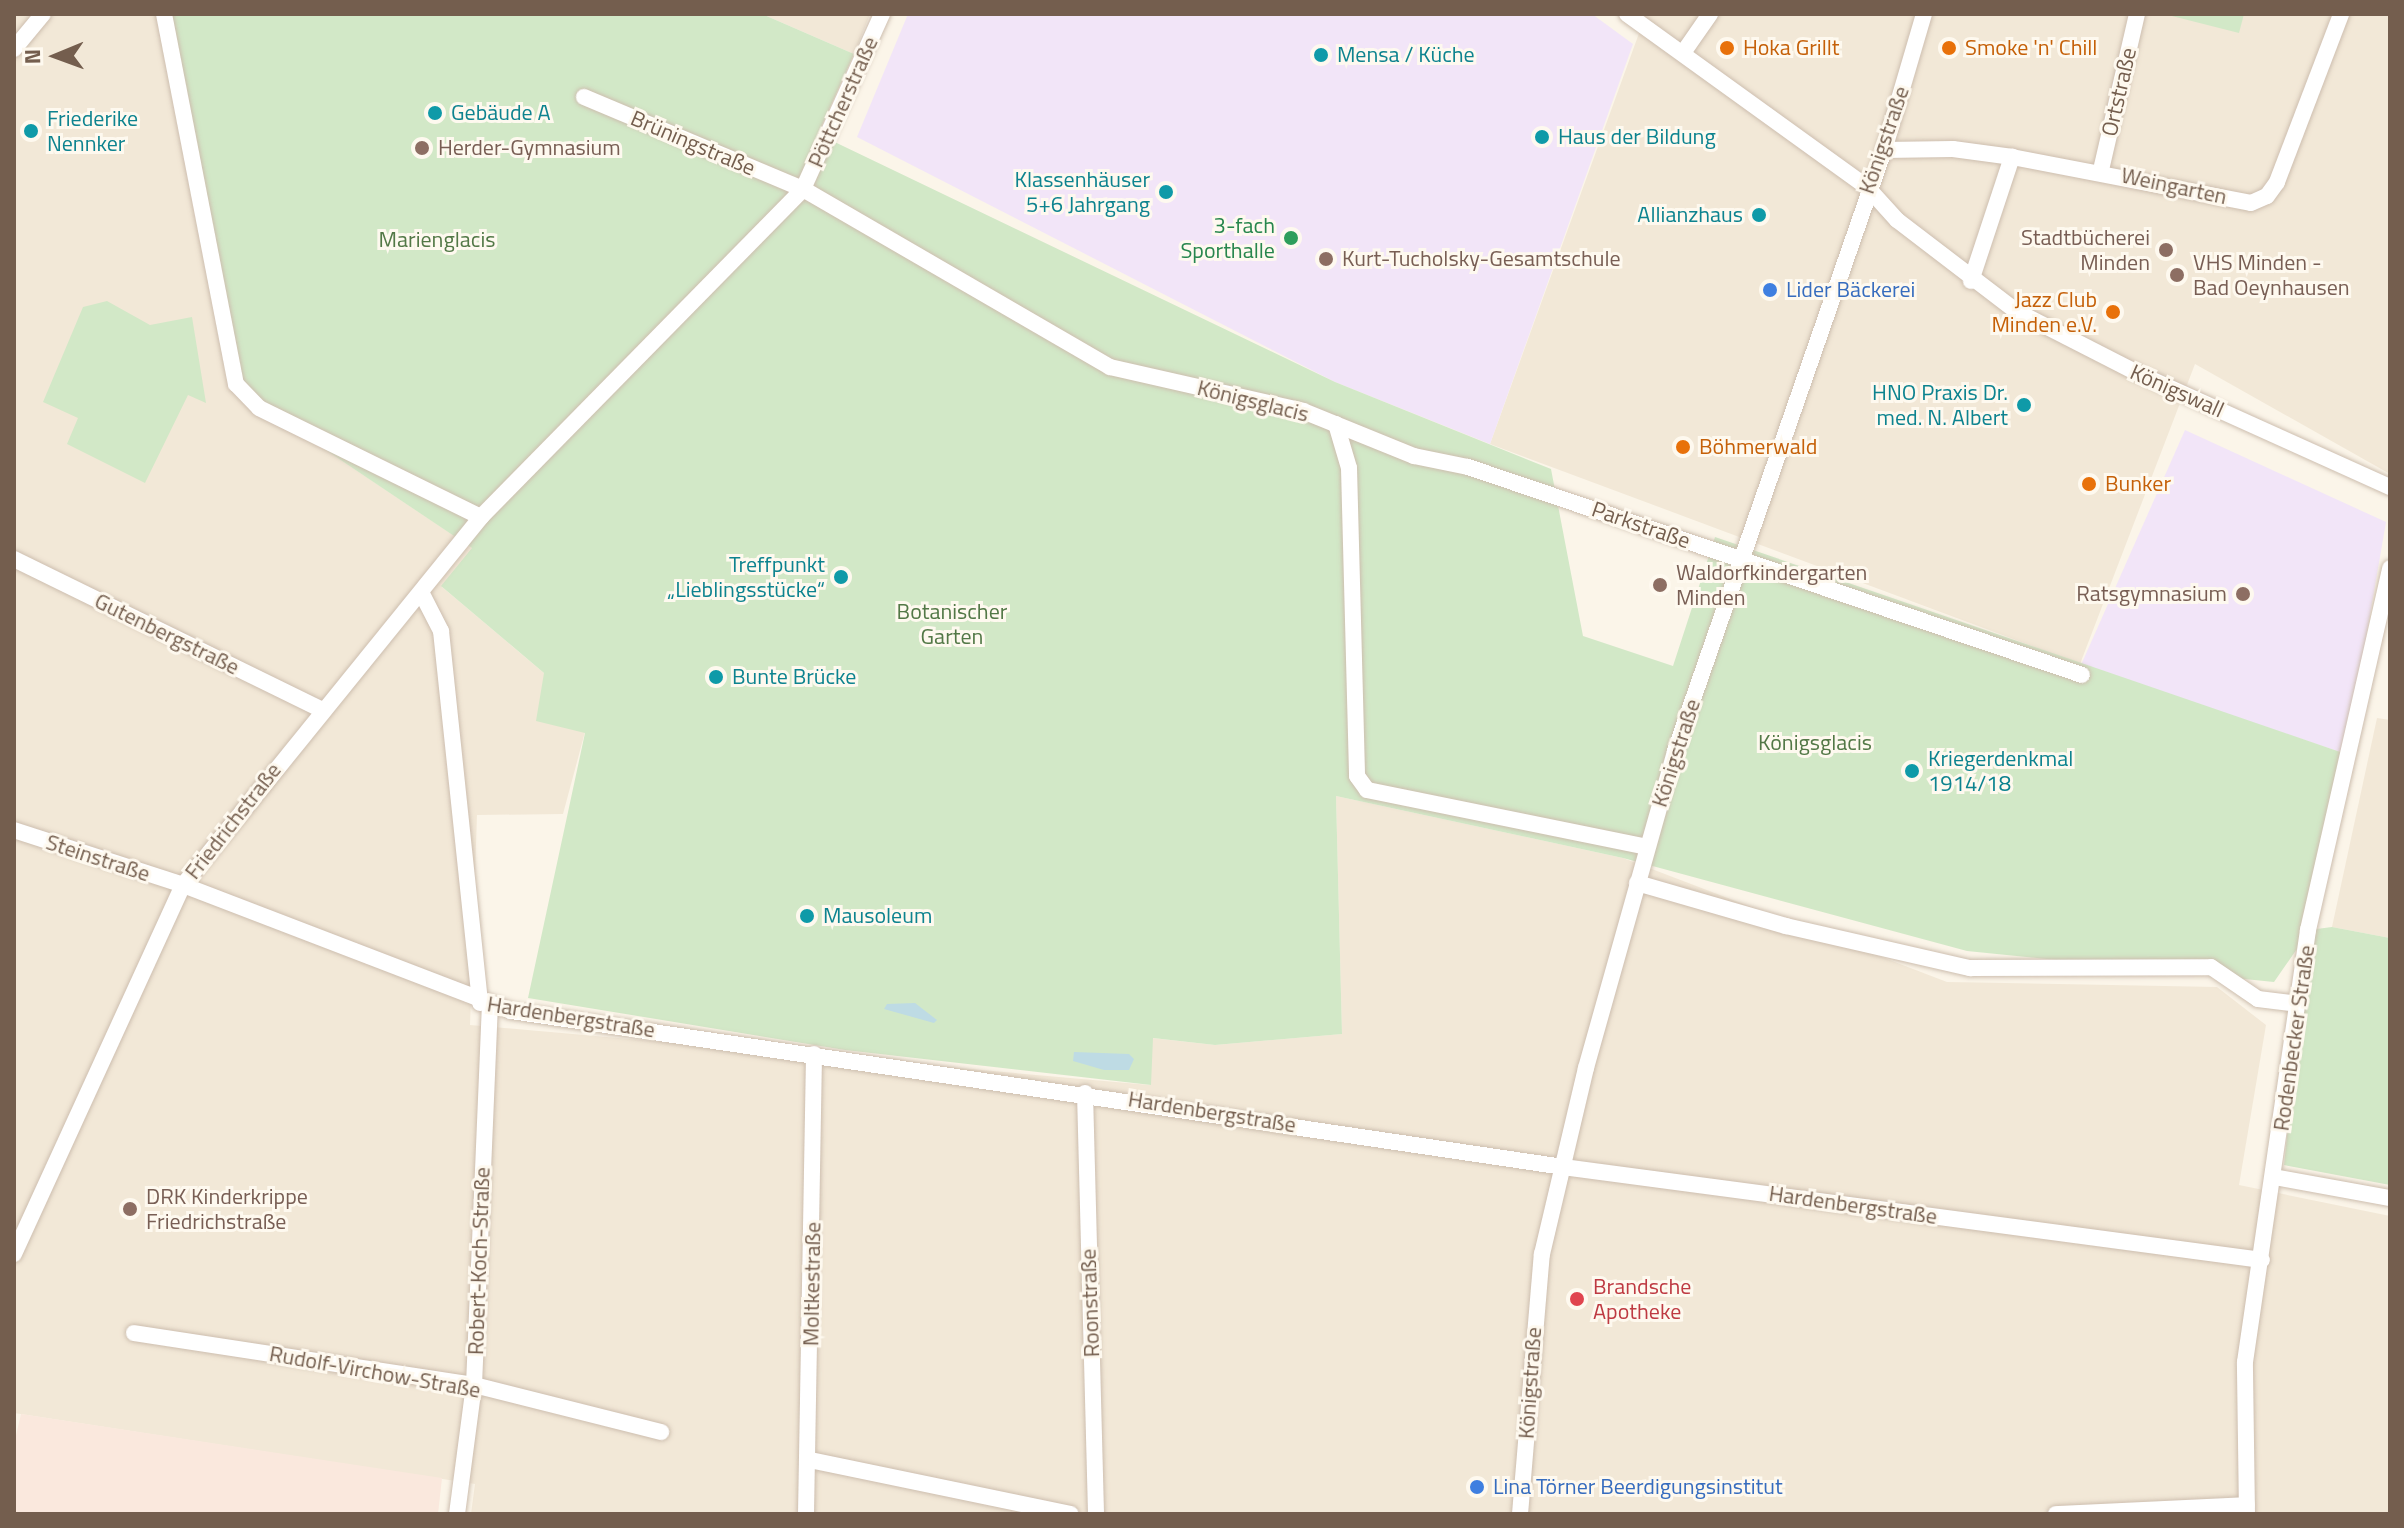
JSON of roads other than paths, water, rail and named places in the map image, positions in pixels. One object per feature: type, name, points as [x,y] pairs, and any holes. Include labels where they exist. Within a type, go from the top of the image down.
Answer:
[{"type":"street","points":[[14,49],[43,14]]},
{"type":"street","points":[[164,14],[236,384],[259,408],[481,517],[803,189]]},
{"type":"street","name":"Pöttcherstraße","points":[[803,189],[882,14]]},
{"type":"street","name":"Königswall","points":[[1627,14],[1685,50],[1868,188],[1897,220],[1971,281],[2069,341],[2390,487]]},
{"type":"street","points":[[1685,50],[1710,14]]},
{"type":"street","name":"Königstraße","points":[[1520,1514],[1542,1254],[1646,847],[1741,559],[1868,188],[1884,150],[1924,14]]},
{"type":"street","name":"Ortstraße","points":[[2101,170],[2137,14]]},
{"type":"street","name":"Weingarten","points":[[1884,150],[1953,149],[2012,157],[2101,170],[2251,203],[2267,196],[2341,14]]},
{"type":"street","name":"Brüningstraße","points":[[584,97],[803,189]]},
{"type":"street","points":[[1971,281],[2012,157]]},
{"type":"street","name":"Königsglacis","points":[[803,189],[1110,367],[1232,390],[1336,424],[1349,468],[1357,776],[1367,790],[1646,847]]},
{"type":"street","name":"Parkstraße","points":[[1336,424],[1414,456],[1468,467],[2082,675]]},
{"type":"street","name":"Friedrichstraße","points":[[14,1254],[183,885],[320,709],[422,594],[481,517]]},
{"type":"street","name":"Gutenbergstraße","points":[[14,559],[320,709]]},
{"type":"street","name":"Rodenbecker Straße","points":[[2247,1509],[2245,1362],[2308,930],[2390,568]]},
{"type":"street","name":"Robert-Koch-Straße","points":[[422,594],[441,631],[485,1005],[474,1385],[457,1514]]},
{"type":"street","name":"Steinstraße","points":[[14,830],[183,885]]},
{"type":"street","points":[[1637,883],[1786,926],[1970,968],[2211,967],[2258,999],[2297,1004]]},
{"type":"street","name":"Hardenbergstraße","points":[[183,885],[485,1005],[1563,1167],[2262,1260]]},
{"type":"street","name":"Moltkestraße","points":[[806,1514],[810,1460],[814,1054]]},
{"type":"street","name":"Roonstraße","points":[[1085,1093],[1096,1514]]},
{"type":"street","points":[[2274,1177],[2390,1198]]},
{"type":"street","name":"Rudolf-Virchow-Straße","points":[[134,1333],[474,1385],[661,1432]]},
{"type":"street","points":[[810,1460],[1070,1514]]},
{"type":"street","points":[[2056,1514],[2247,1509]]},
{"type":"water","points":[[915,1003],[937,1020],[934,1023],[884,1009],[887,1004]]},
{"type":"water","points":[[1074,1052],[1129,1054],[1134,1059],[1129,1070],[1104,1070],[1073,1061]]},
{"type":"place","name":"Hoka Grillt","points":[[1727,48]]},
{"type":"place","name":"Smoke 'n' Chill","points":[[1949,48]]},
{"type":"place","name":"Mensa / Küche","points":[[1321,55]]},
{"type":"place","name":"Gebäude A","points":[[435,113]]},
{"type":"place","name":"Friederike Nennker","points":[[31,131]]},
{"type":"place","name":"Haus der Bildung","points":[[1542,137]]},
{"type":"place","name":"Herder-Gymnasium","points":[[422,148]]},
{"type":"place","name":"Klassenhäuser 5+6 Jahrgang","points":[[1166,192]]},
{"type":"place","name":"Allianzhaus","points":[[1759,215]]},
{"type":"place","name":"3-fach Sporthalle","points":[[1291,238]]},
{"type":"place","name":"Stadtbücherei Minden","points":[[2166,250]]},
{"type":"place","name":"Kurt-Tucholsky-Gesamtschule","points":[[1326,259]]},
{"type":"place","name":"VHS Minden - Bad Oeynhausen","points":[[2177,275]]},
{"type":"place","name":"Lider Bäckerei","points":[[1770,290]]},
{"type":"place","name":"Jazz Club Minden e.V.","points":[[2113,312]]},
{"type":"place","name":"HNO Praxis Dr. med. N. Albert","points":[[2024,405]]},
{"type":"place","name":"Böhmerwald","points":[[1683,447]]},
{"type":"place","name":"Bunker","points":[[2089,484]]},
{"type":"place","name":"Treffpunkt „Lieblingsstücke“","points":[[841,577]]},
{"type":"place","name":"Waldorfkindergarten Minden","points":[[1660,585]]},
{"type":"place","name":"Ratsgymnasium","points":[[2243,594]]},
{"type":"place","name":"Bunte Brücke","points":[[716,677]]},
{"type":"place","name":"Kriegerdenkmal 1914/18","points":[[1912,771]]},
{"type":"place","name":"Mausoleum","points":[[807,916]]},
{"type":"place","name":"DRK Kinderkrippe Friedrichstraße","points":[[130,1209]]},
{"type":"place","name":"Brandsche Apotheke","points":[[1577,1299]]},
{"type":"place","name":"Lina Törner Beerdigungsinstitut","points":[[1477,1487]]},
{"type":"park label","name":"Marienglacis","points":[[437,240]]},
{"type":"park label","name":"Botanischer Garten","points":[[952,624]]}]
